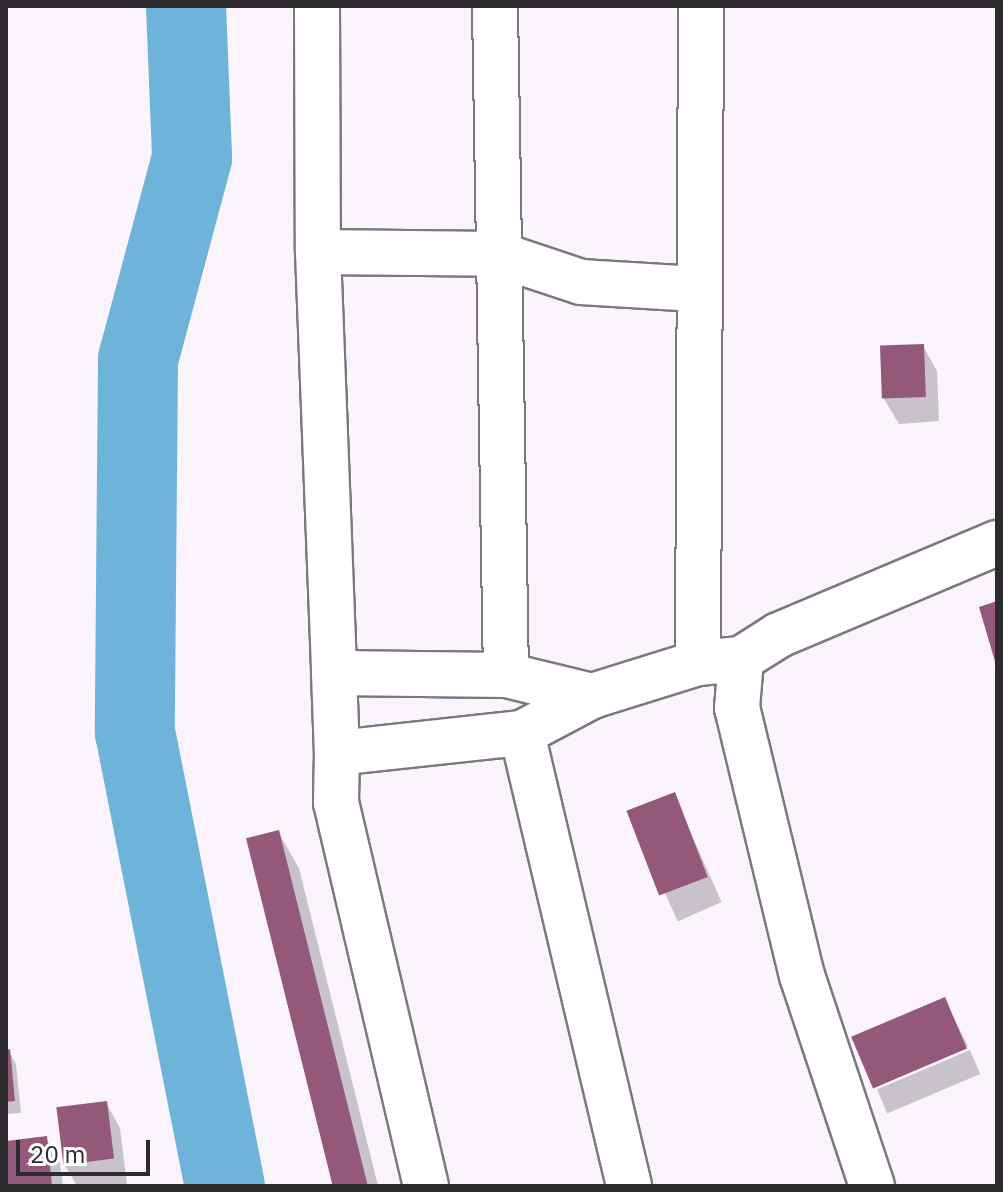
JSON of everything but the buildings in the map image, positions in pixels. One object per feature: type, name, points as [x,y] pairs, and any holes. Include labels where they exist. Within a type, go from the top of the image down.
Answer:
[{"type":"street","points":[[317,6],[318,252],[337,753],[336,803],[426,1186]]},
{"type":"street","points":[[495,6],[506,675]]},
{"type":"street","points":[[698,663],[696,289],[701,6]]},
{"type":"street","points":[[318,252],[497,254],[581,282],[696,289]]},
{"type":"street","points":[[337,753],[522,733],[592,696],[698,663],[741,659],[779,635],[997,543]]},
{"type":"street","points":[[741,659],[737,708],[802,976],[872,1186]]},
{"type":"street","points":[[334,673],[506,675],[592,696]]},
{"type":"street","points":[[522,733],[629,1186]]},
{"type":"waterway","points":[[186,6],[192,158],[138,359],[135,732],[225,1186]]}]
